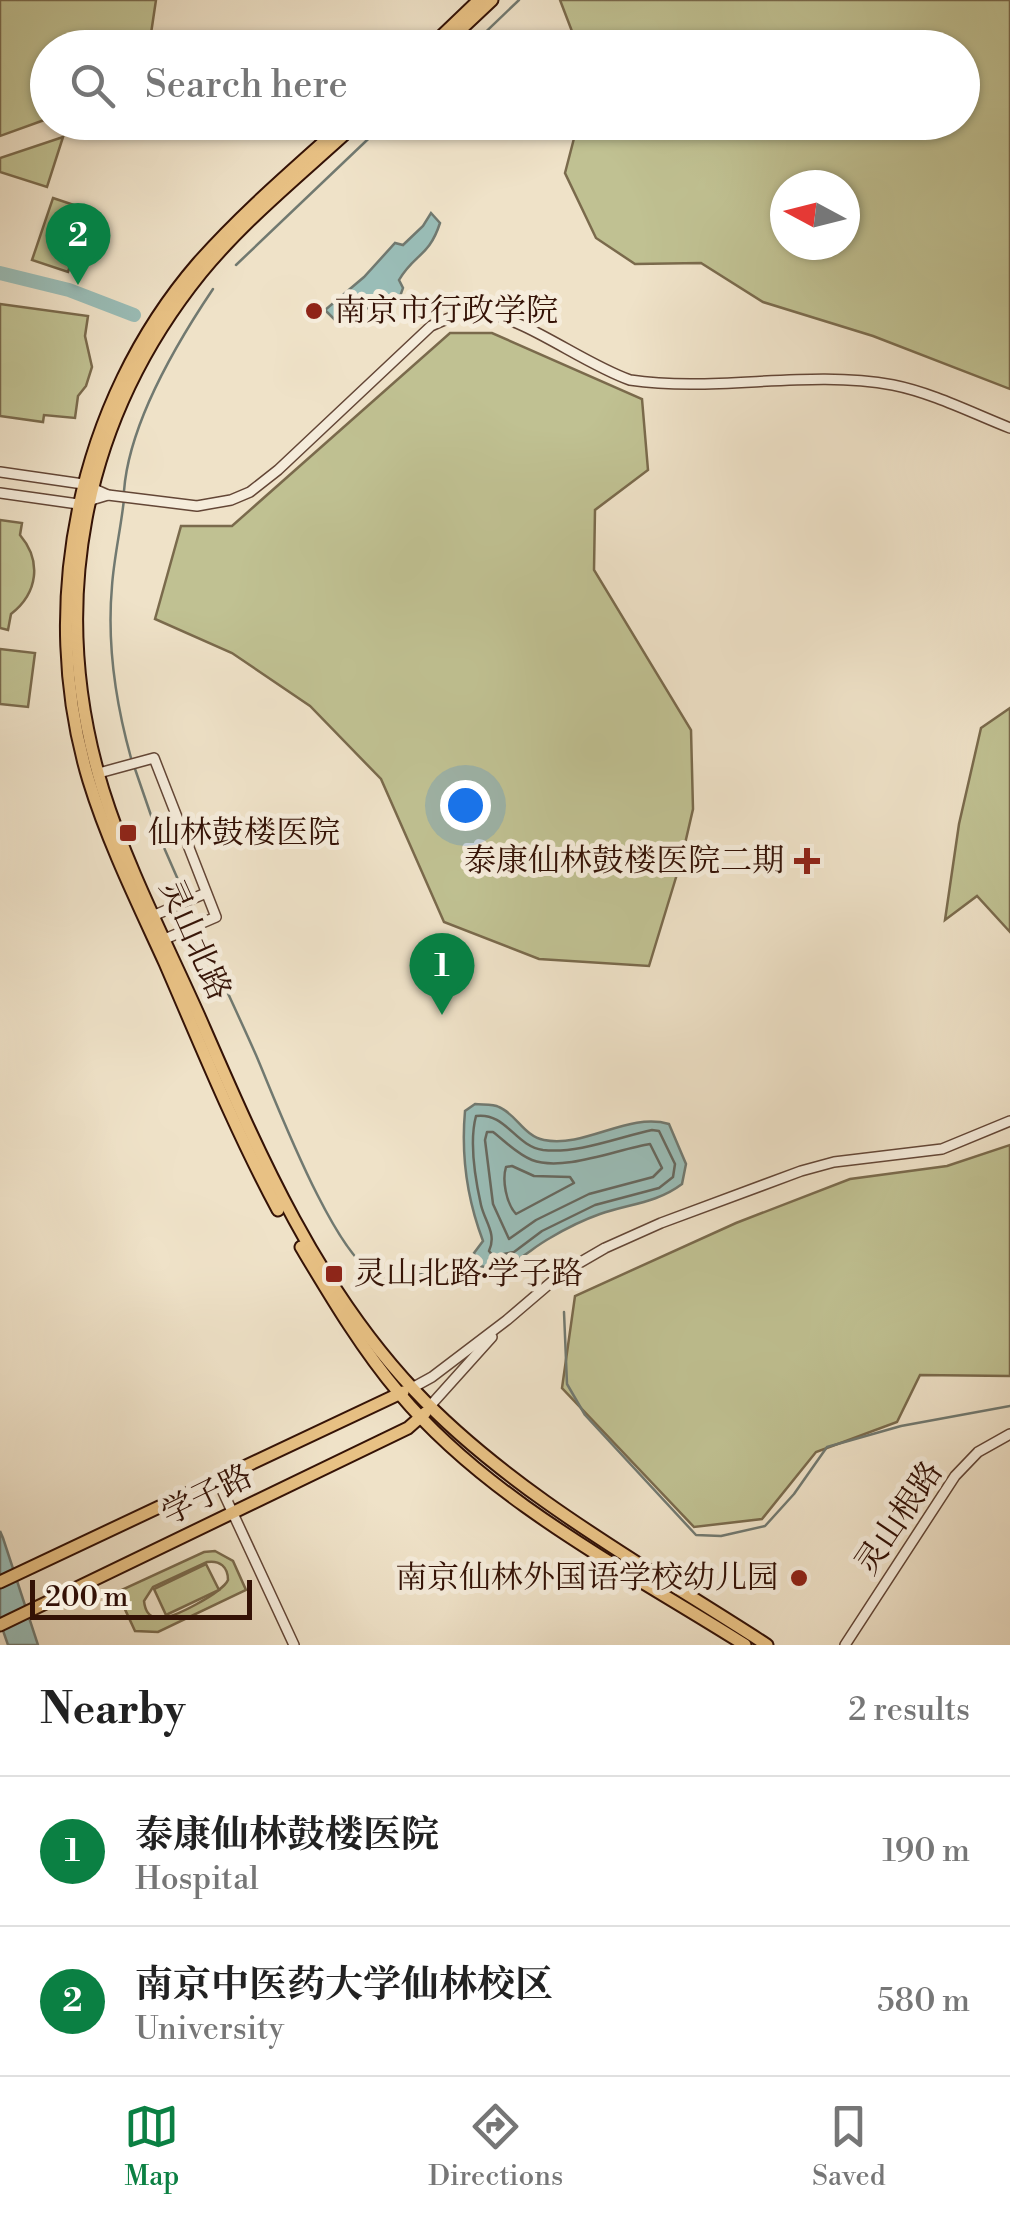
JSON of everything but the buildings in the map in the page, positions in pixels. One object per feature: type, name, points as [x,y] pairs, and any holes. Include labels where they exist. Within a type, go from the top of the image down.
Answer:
[{"type":"main road","points":[[448,30],[479,0]]},
{"type":"main road","points":[[460,30],[492,0]]},
{"type":"main road","name":"灵山北路","points":[[326,140],[259,200],[197,264],[144,340],[115,396],[87,485],[70,559],[68,615],[76,714],[90,782],[263,1181],[342,1315],[406,1391],[422,1418],[448,1444],[526,1507],[745,1645]]},
{"type":"main road","name":"灵山北路","points":[[87,485],[135,374],[179,302],[204,270],[276,196],[338,140]]},
{"type":"main road","name":"灵山北路","points":[[83,504],[76,629],[86,729],[105,772],[150,917]]},
{"type":"main road","name":"灵山北路","points":[[406,1391],[430,1406],[536,1494],[768,1645]]},
{"type":"main road","name":"学子路","points":[[0,1582],[406,1391]]},
{"type":"main road","name":"学子路","points":[[0,1625],[408,1428],[430,1406]]},
{"type":"street","points":[[0,472],[87,485],[108,495],[197,506],[231,500],[250,492],[278,470],[431,326],[465,314],[483,313],[508,320],[630,380],[892,385],[1010,428]]},
{"type":"street","points":[[0,494],[83,504],[108,495]]},
{"type":"street","points":[[105,772],[154,758],[216,918],[160,941]]},
{"type":"street","points":[[150,917],[206,893]]},
{"type":"street","points":[[406,1391],[432,1378],[562,1273],[661,1222],[801,1171],[834,1162],[942,1149],[1010,1121]]},
{"type":"street","points":[[430,1406],[507,1320]]},
{"type":"street","name":"灵山根路","points":[[845,1645],[955,1476],[978,1452],[1010,1434]]},
{"type":"street","points":[[217,1480],[294,1645]]},
{"type":"green space","points":[[0,0],[156,0],[152,30],[30,30],[30,125],[0,136]]},
{"type":"green space","points":[[560,0],[1010,0],[1010,389],[873,336],[763,302],[701,263],[635,264],[596,238],[565,173],[574,140],[980,140],[980,30],[571,30]]},
{"type":"green space","points":[[62,140],[47,187],[0,172],[0,158]]},
{"type":"green space","points":[[53,198],[89,210],[68,272],[32,260]]},
{"type":"green space","points":[[0,304],[88,316],[85,336],[92,367],[78,396],[75,418],[44,415],[43,422],[0,416]]},
{"type":"green space","points":[[450,333],[492,333],[642,399],[648,470],[595,510],[594,570],[691,730],[693,809],[649,966],[539,959],[444,922],[381,779],[310,706],[232,653],[155,619],[181,526],[232,526]]},
{"type":"green space","points":[[0,520],[22,523],[20,535],[34,566],[32,587],[11,614],[8,630],[0,628]]},
{"type":"green space","points":[[0,649],[35,653],[28,707],[0,704]]},
{"type":"green space","points":[[1010,708],[1010,932],[977,896],[945,920],[959,824],[981,728]]},
{"type":"green space","points":[[1010,1145],[1010,1376],[920,1375],[897,1422],[816,1452],[762,1519],[694,1527],[562,1388],[575,1296],[736,1223],[850,1179],[947,1166]]},
{"type":"green space","points":[[215,1551],[233,1561],[246,1590],[158,1632],[135,1631],[117,1592],[204,1552]],"holes":[[[207,1562],[216,1562],[227,1571],[228,1580],[217,1591],[174,1615],[158,1618],[148,1612],[144,1601],[153,1587]]]},
{"type":"green space","points":[[206,1564],[219,1590],[166,1615],[154,1589]]},
{"type":"water","points":[[431,213],[440,223],[436,234],[399,280],[403,288],[396,301],[385,307],[355,308],[339,324],[325,310],[364,277],[395,243],[403,245]]},
{"type":"water","points":[[475,1104],[499,1107],[544,1140],[575,1139],[638,1123],[669,1124],[686,1164],[682,1184],[653,1199],[581,1222],[509,1264],[478,1266],[474,1253],[483,1241],[469,1193],[464,1144],[465,1111]]},
{"type":"water","points":[[0,1531],[38,1645],[8,1645],[0,1622]]},
{"type":"waterway","points":[[488,30],[519,0]]},
{"type":"waterway","points":[[236,265],[367,140]]},
{"type":"waterway","points":[[0,273],[69,290],[134,315]]},
{"type":"waterway","points":[[124,491],[135,439],[156,386],[213,289]]},
{"type":"waterway","points":[[124,499],[113,575],[111,629],[117,695],[131,758]]},
{"type":"waterway","points":[[134,766],[186,898]]},
{"type":"waterway","points":[[190,905],[196,921]]},
{"type":"waterway","points":[[199,928],[308,1176],[343,1240],[361,1263],[377,1275],[398,1277],[475,1260]]},
{"type":"waterway","points":[[564,1312],[567,1384],[585,1415],[696,1535],[721,1536],[765,1526],[794,1494],[827,1447],[901,1426],[1010,1406]]},
{"type":"place","name":"南京中医药大学仙林校区","points":[[78,285]]},
{"type":"place","name":"南京市行政学院","points":[[314,311]]},
{"type":"place","name":"仙林鼓楼医院","points":[[128,833]]},
{"type":"place","name":"泰康仙林鼓楼医院二期","points":[[807,861]]},
{"type":"place","name":"泰康仙林鼓楼医院","points":[[442,1015]]},
{"type":"place","name":"灵山北路·学子路","points":[[334,1274]]},
{"type":"place","name":"南京仙林外国语学校幼儿园","points":[[799,1578]]}]
